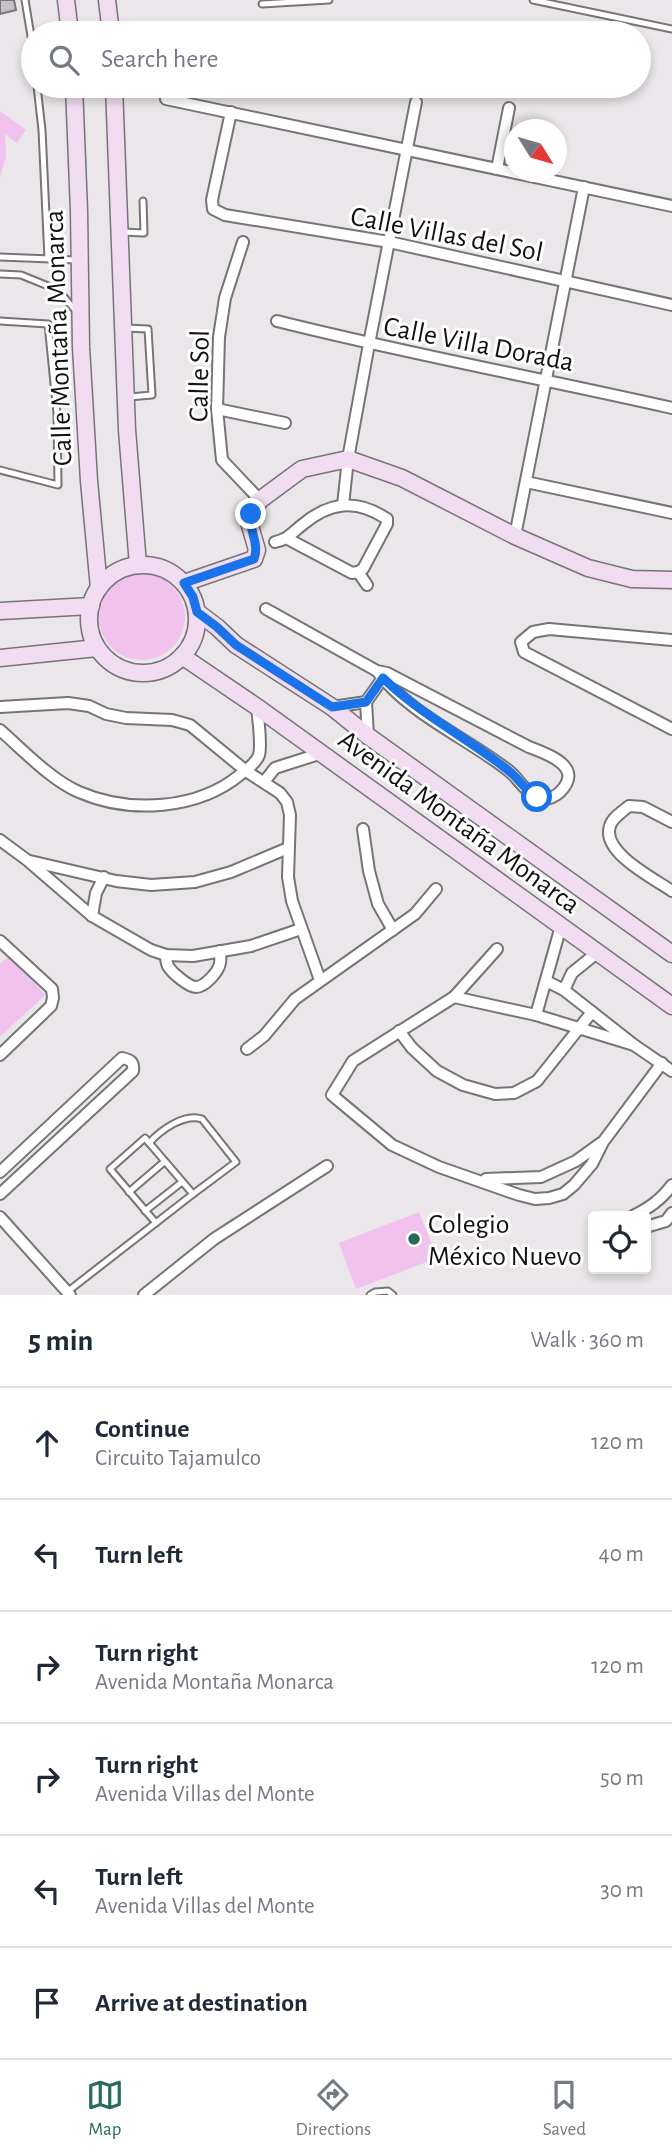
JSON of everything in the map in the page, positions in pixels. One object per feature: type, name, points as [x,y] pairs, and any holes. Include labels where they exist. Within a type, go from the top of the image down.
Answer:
[{"type":"main road","points":[[66,0],[68,21]]},
{"type":"main road","points":[[107,0],[110,21]]},
{"type":"main road","name":"Calle Montaña Monarca","points":[[74,98],[80,316],[89,481],[99,588]]},
{"type":"main road","points":[[114,98],[125,397],[138,565]]},
{"type":"main road","points":[[184,583],[254,559],[257,550],[249,523],[260,500],[302,469],[348,459],[402,478],[515,536],[589,568],[632,579],[672,580]]},
{"type":"main road","points":[[138,565],[155,566],[171,572],[184,583],[193,597],[197,612],[191,643],[182,656],[169,666],[154,672],[137,672],[108,660],[97,648],[91,635],[91,606],[99,588],[109,577],[138,565]]},
{"type":"main road","points":[[0,611],[91,606]]},
{"type":"main road","name":"Avenida Montaña Monarca","points":[[197,612],[236,645],[332,707],[368,736],[672,954]]},
{"type":"main road","points":[[0,658],[97,648]]},
{"type":"main road","name":"Avenida Montaña Monarca","points":[[182,656],[322,753],[672,1006]]},
{"type":"street","points":[[166,99],[672,206]]},
{"type":"street","points":[[343,505],[348,459],[416,102]]},
{"type":"street","points":[[496,169],[509,108]]},
{"type":"street","name":"Calle Villas del Sol","points":[[231,112],[212,200],[213,209],[225,215],[389,242],[672,305]]},
{"type":"street","points":[[515,536],[584,187]]},
{"type":"street","name":"Calle Sol","points":[[243,242],[225,298],[219,337],[218,409],[222,460],[260,500]]},
{"type":"street","name":"Calle Villa Dorada","points":[[277,321],[369,344],[672,408]]},
{"type":"street","points":[[218,409],[285,423]]},
{"type":"street","points":[[526,482],[672,513]]},
{"type":"street","points":[[275,542],[288,540],[352,573],[358,572],[363,569],[392,518],[365,507],[329,507],[302,525],[288,540]]},
{"type":"street","points":[[358,572],[367,585]]},
{"type":"street","points":[[266,609],[382,674],[552,756],[564,765],[568,775],[566,784],[554,797],[546,800],[537,797],[526,790],[511,772],[402,697],[382,674]]},
{"type":"street","points":[[672,640],[549,629],[533,632],[522,642],[524,652],[672,729]]},
{"type":"street","points":[[368,736],[366,702],[382,674]]},
{"type":"street","points":[[0,707],[68,702],[126,718],[172,720],[190,725],[246,771],[280,793],[287,802],[290,824],[288,877],[292,901],[320,980]]},
{"type":"street","points":[[332,707],[366,702]]},
{"type":"street","points":[[257,707],[259,754],[265,763],[275,768]]},
{"type":"street","points":[[0,730],[45,769],[77,792],[101,800],[134,805],[162,805],[200,799],[227,786],[252,766],[259,754]]},
{"type":"street","points":[[264,782],[275,768],[322,753]]},
{"type":"street","points":[[672,822],[643,807],[629,806],[610,824],[608,836],[611,845],[620,855],[672,891]]},
{"type":"street","points":[[363,829],[369,871],[378,904],[393,930]]},
{"type":"street","points":[[0,840],[92,916],[151,950],[166,955],[193,956],[251,946],[300,929]]},
{"type":"street","points":[[27,860],[151,886],[195,882],[231,872],[288,848]]},
{"type":"street","points":[[92,916],[93,902],[104,877]]},
{"type":"street","points":[[247,1049],[264,1036],[295,999],[415,914],[436,888]]},
{"type":"street","points":[[536,1016],[561,926]]},
{"type":"street","points":[[0,1055],[51,1006],[53,998],[52,989],[3,947]]},
{"type":"street","points":[[497,948],[454,998],[353,1061],[332,1095],[392,1145],[439,1167],[519,1195],[535,1199],[563,1194],[592,1164],[603,1142],[662,1063]]},
{"type":"street","points":[[166,955],[167,965],[172,971],[192,987],[198,988],[220,965],[220,951]]},
{"type":"street","points":[[564,990],[572,973],[597,952]]},
{"type":"street","points":[[551,962],[572,973]]},
{"type":"street","points":[[546,981],[564,990],[672,1071]]},
{"type":"street","points":[[454,998],[536,1016],[634,1045]]},
{"type":"street","points":[[399,1031],[412,1048],[437,1070],[463,1085],[495,1094],[514,1093],[537,1081],[592,1012]]},
{"type":"street","points":[[0,1172],[122,1058],[131,1060],[133,1071],[0,1194]]},
{"type":"street","points":[[477,1179],[541,1177],[576,1161],[603,1142]]},
{"type":"street","points":[[144,1295],[214,1239],[327,1166]]},
{"type":"street","points":[[643,1211],[662,1198],[672,1185]]},
{"type":"street","points":[[651,1226],[666,1221],[672,1213]]},
{"type":"street","points":[[0,1217],[69,1294]]},
{"type":"lane","points":[[25,0],[28,21]]},
{"type":"lane","points":[[262,4],[329,0]]},
{"type":"lane","points":[[533,0],[634,21]]},
{"type":"lane","points":[[651,25],[672,29]]},
{"type":"lane","points":[[38,98],[48,258]]},
{"type":"lane","points":[[119,232],[144,233],[143,201]]},
{"type":"lane","points":[[0,257],[79,261]]},
{"type":"lane","points":[[0,274],[21,275],[58,290],[80,316]]},
{"type":"lane","points":[[0,321],[48,324],[57,413],[58,485],[0,470]]},
{"type":"lane","points":[[122,328],[148,328],[152,395],[125,397]]},
{"type":"lane","points":[[69,1294],[236,1162],[202,1119],[189,1117],[158,1133],[149,1143]]},
{"type":"lane","points":[[156,1223],[110,1169],[145,1138],[193,1194]]},
{"type":"lane","points":[[129,1192],[164,1162]]},
{"type":"lane","points":[[145,1211],[182,1182]]},
{"type":"lane","points":[[370,1295],[388,1291],[393,1295]]},
{"type":"shaded area","points":[[0,111],[26,130],[17,143],[5,134],[6,156],[0,177]]},
{"type":"shaded area","points":[[142,574],[166,581],[178,593],[185,617],[178,641],[166,653],[142,660],[118,653],[106,641],[99,617],[106,593],[118,581]]},
{"type":"shaded area","points":[[9,956],[45,995],[0,1037],[0,964]]},
{"type":"shaded area","points":[[419,1212],[437,1258],[356,1289],[339,1243]]},
{"type":"building","points":[[0,0],[14,0],[16,10],[0,14]]},
{"type":"place","name":"Colegio México Nuevo","points":[[414,1239]]},
{"type":"route","points":[[251,514],[249,523],[257,550],[254,559],[184,583],[193,597],[197,612],[236,645],[332,707],[366,702],[383,678],[402,697],[511,772],[526,790],[537,797]]}]
